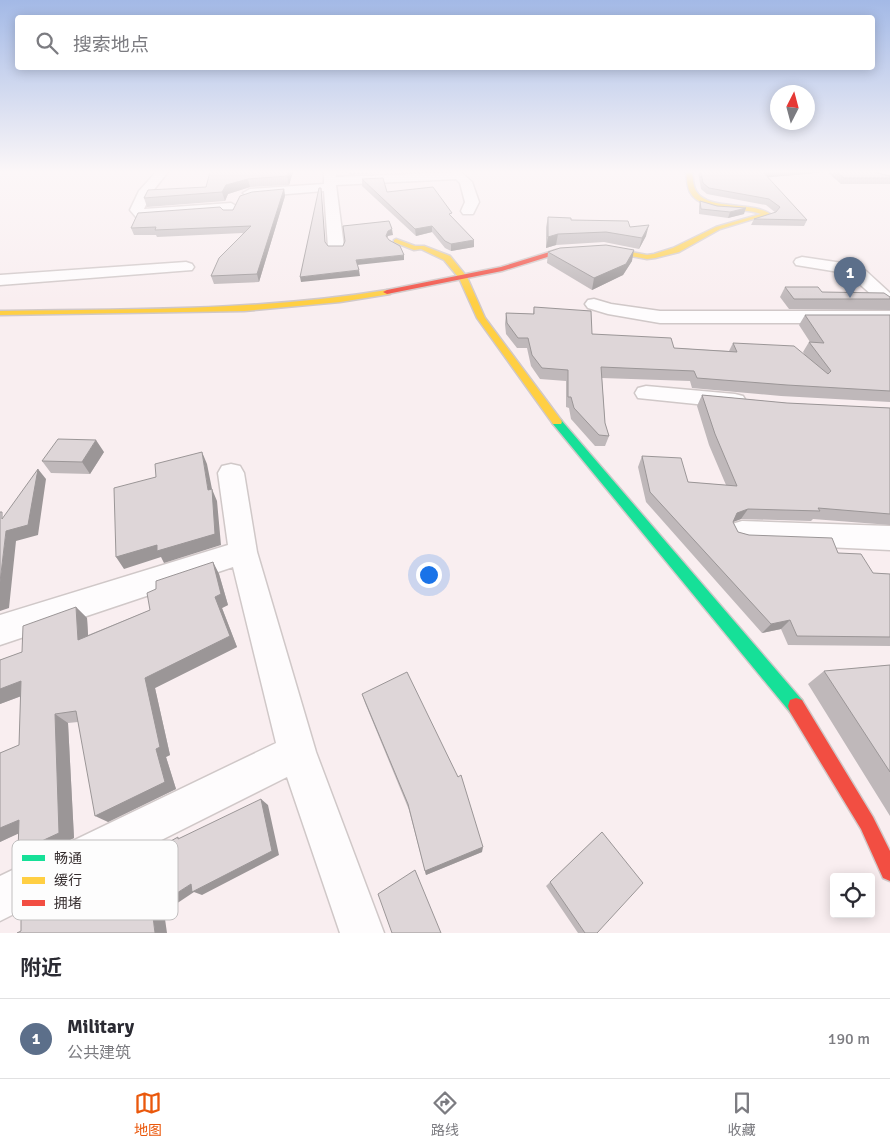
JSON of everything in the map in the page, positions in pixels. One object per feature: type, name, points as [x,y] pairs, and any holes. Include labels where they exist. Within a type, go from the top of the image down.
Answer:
[{"type":"street","points":[[333,216],[336,247]]},
{"type":"street","points":[[0,313],[226,309],[350,299],[463,277],[564,251],[604,249],[647,257],[655,256],[676,250],[718,228],[762,216]]},
{"type":"street","points":[[396,241],[414,248],[433,251],[447,258],[463,277],[481,318],[558,422],[792,699],[867,823],[890,871]]},
{"type":"street","points":[[802,262],[850,269],[860,275],[890,302]]},
{"type":"street","points":[[0,280],[186,267]]},
{"type":"street","points":[[594,304],[608,309],[660,317],[890,317]]},
{"type":"street","points":[[646,392],[752,402]]},
{"type":"street","points":[[231,473],[244,552],[297,752],[362,933]]},
{"type":"street","points":[[742,532],[890,538]]},
{"type":"street","points":[[0,630],[244,552]]},
{"type":"street","points":[[119,840],[297,752]]},
{"type":"street","points":[[0,899],[12,893]]},
{"type":"building","points":[[137,216],[276,216],[257,274],[211,276],[219,258],[251,226],[155,230],[156,227],[131,228]]},
{"type":"building","points":[[313,216],[323,216],[325,242],[328,246],[343,246],[345,241],[343,226],[389,221],[392,229],[388,231],[386,236],[389,240],[400,246],[404,255],[356,260],[359,270],[300,277]]},
{"type":"building","points":[[401,216],[450,216],[474,240],[451,244],[445,241],[432,226],[415,229]]},
{"type":"building","points":[[765,216],[803,216],[807,220],[754,219]]},
{"type":"building","points":[[548,217],[571,218],[571,220],[628,221],[630,227],[649,225],[642,238],[606,232],[558,234],[548,237]]},
{"type":"building","points":[[606,245],[634,250],[626,264],[594,278],[548,252],[560,248]]},
{"type":"building","points":[[785,287],[818,287],[822,292],[884,293],[890,299],[794,299]]},
{"type":"building","points":[[534,307],[591,311],[592,334],[671,338],[674,348],[737,352],[733,343],[794,346],[828,374],[831,371],[809,342],[824,343],[805,315],[890,315],[890,391],[697,378],[694,371],[601,367],[605,423],[609,436],[599,435],[574,408],[571,397],[568,397],[568,370],[542,368],[532,355],[528,338],[518,338],[507,323],[506,313],[534,314]]},
{"type":"building","points":[[702,395],[787,403],[890,408],[890,514],[818,508],[820,511],[748,509],[737,513],[733,522],[738,532],[749,535],[832,538],[838,553],[861,554],[873,573],[890,574],[890,637],[797,636],[790,620],[771,624],[650,492],[642,456],[681,458],[688,482],[737,486],[715,434]]},
{"type":"building","points":[[58,439],[96,440],[82,462],[42,461]]},
{"type":"building","points":[[202,452],[208,490],[212,489],[215,534],[157,551],[157,545],[116,557],[114,488],[156,477],[155,464]]},
{"type":"building","points":[[38,469],[28,525],[6,531],[0,582],[0,512],[2,512],[2,519]]},
{"type":"building","points":[[213,562],[221,594],[215,597],[230,636],[145,678],[160,747],[156,749],[165,782],[95,816],[76,711],[55,714],[59,833],[44,840],[18,840],[19,820],[0,828],[0,753],[19,745],[21,681],[0,689],[0,660],[22,652],[23,626],[76,607],[78,640],[150,610],[147,593],[156,589],[156,581]]},
{"type":"building","points":[[890,665],[890,772],[824,671]]},
{"type":"building","points":[[407,672],[458,777],[461,775],[483,847],[425,871],[408,804],[362,694]]},
{"type":"building","points":[[261,799],[272,851],[192,892],[191,884],[178,892],[178,840],[173,840],[178,837],[178,839]]},
{"type":"building","points":[[602,832],[643,883],[597,933],[585,933],[550,882]]},
{"type":"building","points":[[415,870],[441,933],[392,933],[378,894]]},
{"type":"building","points":[[21,920],[153,920],[155,933],[17,933],[21,931]]},
{"type":"traffic: fast","points":[[557,422],[796,706]]},
{"type":"traffic: slow","points":[[579,251],[604,249],[647,257],[655,256],[676,250],[718,228],[762,216]]},
{"type":"traffic: slow","points":[[396,241],[414,248],[422,247],[447,258],[463,277],[481,318],[557,422]]},
{"type":"traffic: slow","points":[[0,313],[244,309],[340,300],[387,292]]},
{"type":"traffic: jam","points":[[387,292],[502,269],[556,252],[579,251]]},
{"type":"traffic: jam","points":[[796,706],[867,823],[890,871]]},
{"type":"place","name":"Military","points":[[850,298]]}]
